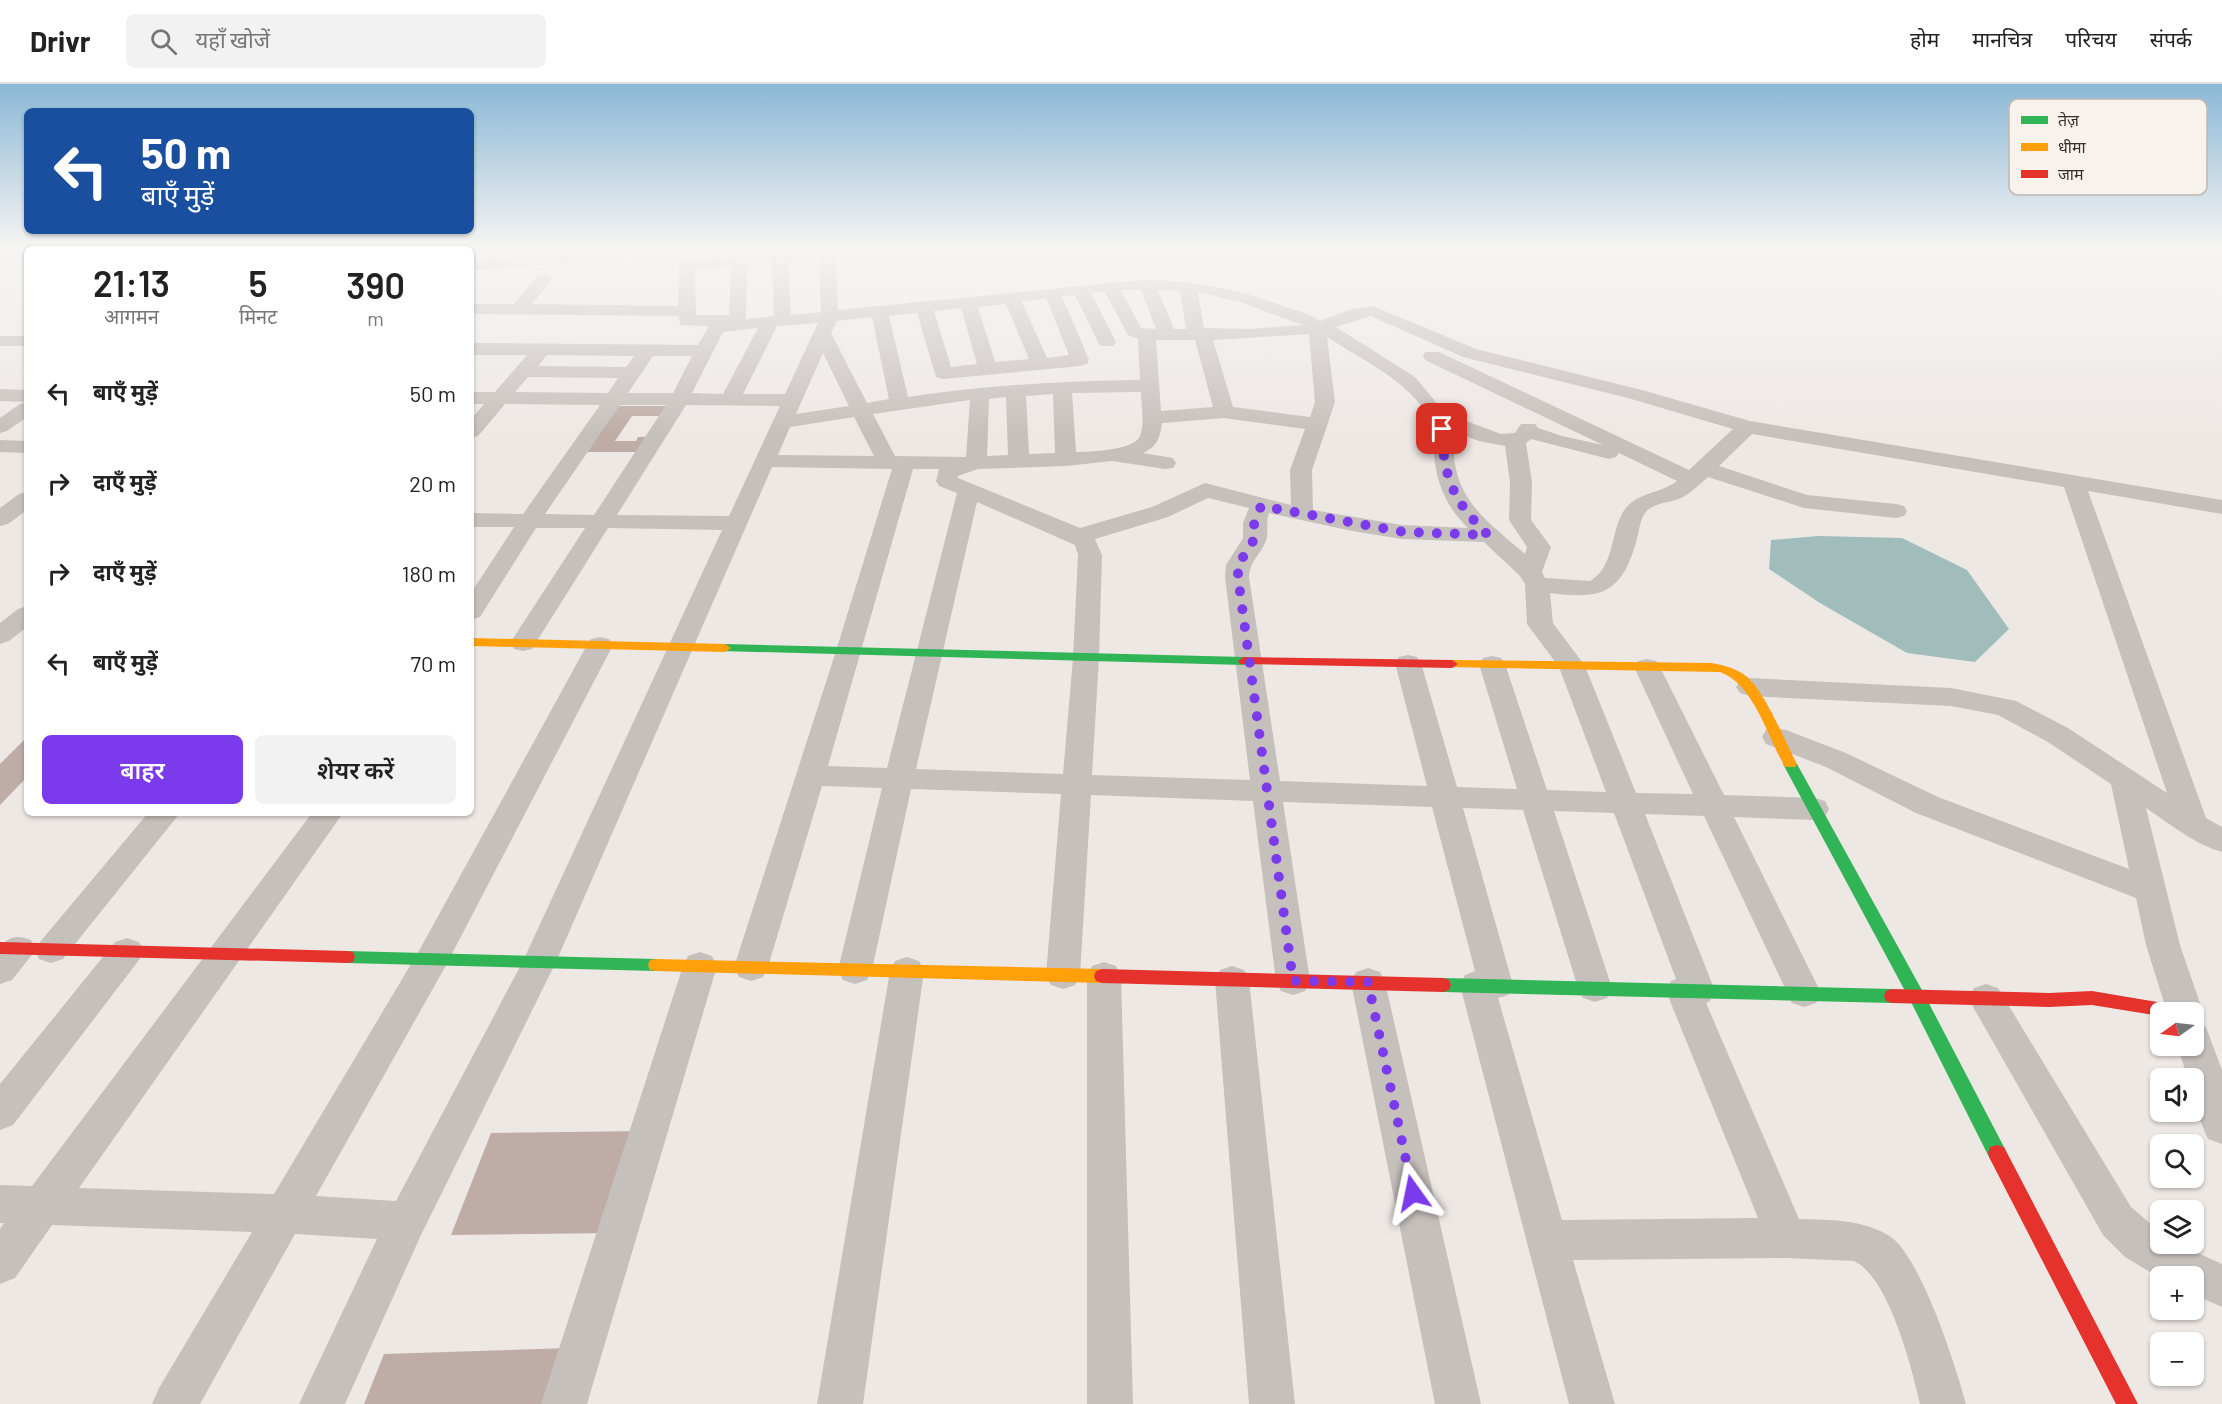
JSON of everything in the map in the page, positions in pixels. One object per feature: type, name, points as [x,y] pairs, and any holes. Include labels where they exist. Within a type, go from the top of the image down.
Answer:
[{"type":"street","points":[[687,312],[686,319],[690,322],[726,320],[733,326]]},
{"type":"street","points":[[733,326],[734,312]]},
{"type":"street","points":[[730,400],[776,323],[777,312]]},
{"type":"street","points":[[751,967],[849,651],[896,463],[863,409],[826,324],[826,312]]},
{"type":"street","points":[[524,643],[679,400],[702,351],[717,328],[776,323],[826,324],[873,312]]},
{"type":"street","points":[[879,312],[900,403]]},
{"type":"street","points":[[926,312],[943,373],[1080,360],[1060,312]]},
{"type":"street","points":[[971,312],[988,369]]},
{"type":"street","points":[[1018,312],[1040,364]]},
{"type":"street","points":[[1092,312],[1107,342]]},
{"type":"street","points":[[1124,312],[1134,332],[1147,334],[1199,333],[1225,323],[1259,332],[1319,327],[1366,312]]},
{"type":"street","points":[[1158,312],[1167,334]]},
{"type":"street","points":[[1194,312],[1224,412]]},
{"type":"street","points":[[1224,312],[1225,323]]},
{"type":"street","points":[[1251,312],[1259,332]]},
{"type":"street","points":[[1283,312],[1309,321],[1408,381],[1425,399],[1438,417],[1442,429],[1446,473],[1456,498],[1467,514],[1488,535],[1518,559],[1534,578],[1586,588],[1607,583],[1621,558],[1633,514],[1637,508],[1641,504],[1668,497],[1680,490],[1688,472],[1747,427]]},
{"type":"street","points":[[1374,312],[1470,353],[1599,384],[1747,427],[2222,507]]},
{"type":"street","points":[[1349,317],[1533,404],[1688,472]]},
{"type":"street","points":[[322,1404],[407,1221],[539,962],[826,324]]},
{"type":"street","points":[[1302,514],[1301,470],[1325,402],[1319,327]]},
{"type":"street","points":[[1114,456],[1144,445],[1150,438],[1152,418],[1147,334]]},
{"type":"street","points":[[0,341],[24,341]]},
{"type":"street","points":[[474,349],[702,351]]},
{"type":"street","points":[[474,367],[491,349]]},
{"type":"street","points":[[474,428],[542,350]]},
{"type":"street","points":[[474,607],[529,521],[647,351]]},
{"type":"street","points":[[523,371],[631,373]]},
{"type":"street","points":[[474,398],[730,400],[787,411],[863,409],[1016,390],[1149,386]]},
{"type":"street","points":[[1062,387],[1066,460]]},
{"type":"street","points":[[1016,390],[1019,461]]},
{"type":"street","points":[[976,463],[980,393]]},
{"type":"street","points":[[0,396],[24,396]]},
{"type":"street","points":[[1533,404],[1527,414],[1522,435],[1520,520],[1539,547],[1534,578],[1540,624],[1572,666],[1625,803],[1690,991],[1787,1238]]},
{"type":"street","points":[[0,427],[24,410]]},
{"type":"street","points":[[1152,418],[1224,412],[1316,424]]},
{"type":"street","points":[[1438,417],[1494,440],[1522,435],[1556,441],[1804,501],[1896,511]]},
{"type":"street","points":[[0,446],[24,447]]},
{"type":"street","points":[[765,461],[976,463],[1114,456],[1165,463]]},
{"type":"street","points":[[976,463],[948,472],[947,481],[1079,536],[1086,542],[1090,555],[1086,658],[1063,975]]},
{"type":"street","points":[[2074,483],[2193,825]]},
{"type":"street","points":[[855,970],[898,779],[969,490]]},
{"type":"street","points":[[1079,536],[1188,502],[1205,490],[1261,506],[1404,532],[1488,535]]},
{"type":"street","points":[[1261,506],[1254,523],[1253,544],[1238,565],[1238,577],[1293,981]]},
{"type":"street","points":[[474,520],[737,522]]},
{"type":"street","points":[[0,636],[24,616]]},
{"type":"street","points":[[474,642],[1086,658],[1647,667],[1735,671],[1750,687],[1917,997],[2127,1404]]},
{"type":"street","points":[[175,1404],[432,959],[600,645]]},
{"type":"street","points":[[1408,663],[1445,797],[1486,985],[1548,1240],[1592,1404]]},
{"type":"street","points":[[1492,664],[1595,988]]},
{"type":"street","points":[[1647,667],[1804,993]]},
{"type":"street","points":[[1750,687],[1951,697],[2006,707],[2036,721],[2193,825],[2222,841]]},
{"type":"street","points":[[1776,737],[1836,760],[1927,805],[2150,890]]},
{"type":"street","points":[[811,776],[1814,809]]},
{"type":"street","points":[[2124,778],[2163,945],[2182,1002]]},
{"type":"street","points":[[17,954],[162,816]]},
{"type":"street","points":[[0,1263],[326,816]]},
{"type":"street","points":[[17,954],[127,951],[1917,997],[2049,1000],[2091,998],[2150,1007]]},
{"type":"street","points":[[0,1113],[127,951]]},
{"type":"street","points":[[564,1404],[700,966]]},
{"type":"street","points":[[840,1404],[907,971]]},
{"type":"street","points":[[1104,976],[1110,1404]]},
{"type":"street","points":[[1232,980],[1272,1404]]},
{"type":"street","points":[[1368,982],[1458,1404]]},
{"type":"street","points":[[1986,998],[2117,1221],[2131,1237],[2152,1253],[2222,1286]]},
{"type":"street","points":[[2199,1056],[2222,1127]]},
{"type":"street","points":[[0,1204],[285,1214],[407,1221]]},
{"type":"street","points":[[1548,1240],[1787,1238],[1856,1241],[1876,1250],[1893,1272],[1915,1315],[1933,1363],[1943,1404]]},
{"type":"water","points":[[1818,536],[1902,538],[1967,570],[2009,629],[1975,662],[1907,653],[1820,603],[1769,569],[1771,540]]},
{"type":"building","points":[[614,406],[670,406],[664,416],[632,416],[615,441],[636,441],[638,437],[651,437],[642,452],[582,452]]},
{"type":"building","points":[[24,740],[24,780],[0,805],[0,764]]},
{"type":"building","points":[[645,1131],[615,1233],[451,1235],[491,1133]]},
{"type":"building","points":[[569,1348],[542,1404],[364,1404],[384,1354]]},
{"type":"traffic: fast","points":[[725,648],[1244,661]]},
{"type":"traffic: fast","points":[[1790,764],[1917,997],[1997,1153]]},
{"type":"traffic: fast","points":[[347,957],[656,965]]},
{"type":"traffic: fast","points":[[1443,985],[1892,996]]},
{"type":"traffic: slow","points":[[474,642],[725,648]]},
{"type":"traffic: slow","points":[[1452,664],[1723,669],[1737,675],[1750,687],[1790,764]]},
{"type":"traffic: slow","points":[[656,965],[1102,976]]},
{"type":"traffic: jam","points":[[1244,661],[1452,664]]},
{"type":"traffic: jam","points":[[0,948],[347,957]]},
{"type":"traffic: jam","points":[[1102,976],[1443,985]]},
{"type":"traffic: jam","points":[[1892,996],[2049,1000],[2092,998],[2150,1008]]},
{"type":"traffic: jam","points":[[1997,1153],[2127,1404]]},
{"type":"route","points":[[1413,1193],[1368,982],[1293,981],[1238,565],[1245,552],[1253,544],[1254,523],[1261,506],[1404,532],[1488,535],[1467,514],[1456,498],[1446,473],[1442,449],[1442,429]]}]
